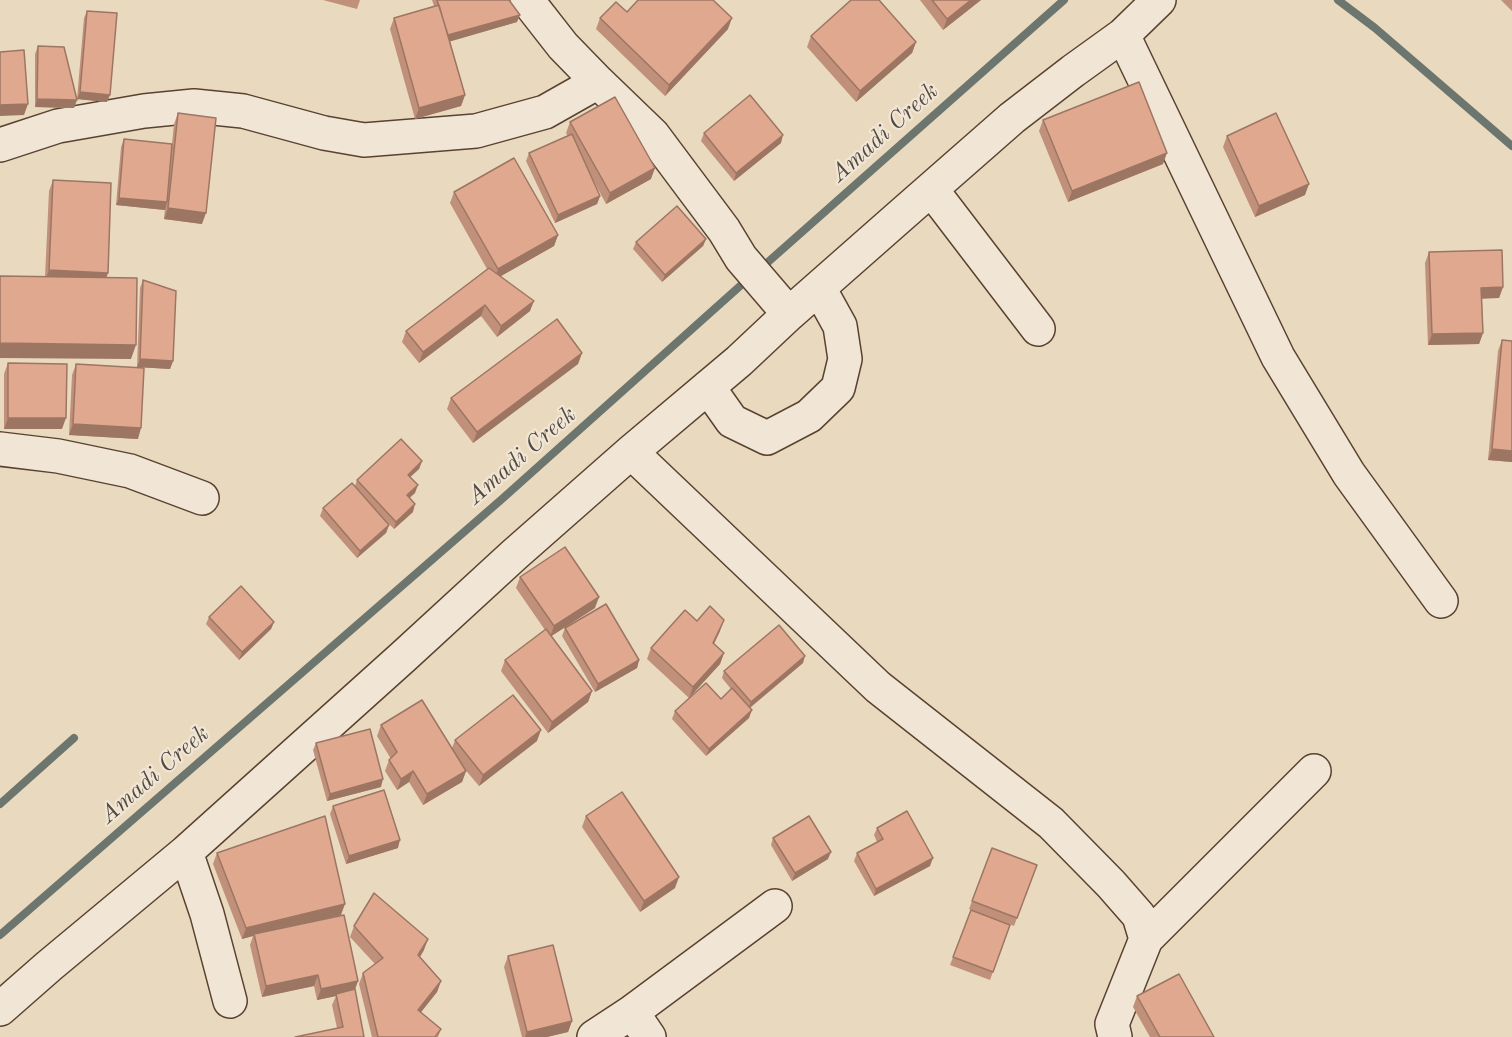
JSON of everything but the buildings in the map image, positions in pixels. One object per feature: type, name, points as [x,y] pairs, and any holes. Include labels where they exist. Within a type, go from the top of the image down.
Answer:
[{"type":"street","points":[[527,0],[563,46],[653,135],[724,230],[741,258],[780,302]]},
{"type":"street","points":[[0,1009],[48,966],[186,852],[514,555],[739,361],[780,302],[819,288],[1012,118],[1123,35],[1155,1]]},
{"type":"street","points":[[1123,35],[1278,357],[1349,474],[1441,601]]},
{"type":"street","points":[[0,145],[58,126],[144,111],[194,106],[243,111],[324,134],[364,140],[476,131],[545,112],[598,82]]},
{"type":"street","points":[[931,189],[1038,329]]},
{"type":"street","points":[[708,387],[732,421],[767,438],[809,416],[838,388],[845,359],[840,326],[819,288]]},
{"type":"street","points":[[0,449],[58,456],[130,471],[202,498]]},
{"type":"street","points":[[631,452],[878,687],[1051,823],[1139,916],[1146,939]]},
{"type":"street","points":[[1115,1037],[1112,1024],[1146,939],[1314,771]]},
{"type":"street","points":[[186,852],[207,914],[230,1001]]},
{"type":"street","points":[[594,1037],[640,1024],[775,906]]},
{"type":"waterway","name":"Amadi Creek","points":[[759,270],[1064,0]]},
{"type":"waterway","points":[[1338,0],[1375,28],[1512,146]]},
{"type":"waterway","name":"Amadi Creek","points":[[0,935],[502,499],[749,278]]},
{"type":"waterway","points":[[0,804],[74,738]]}]
